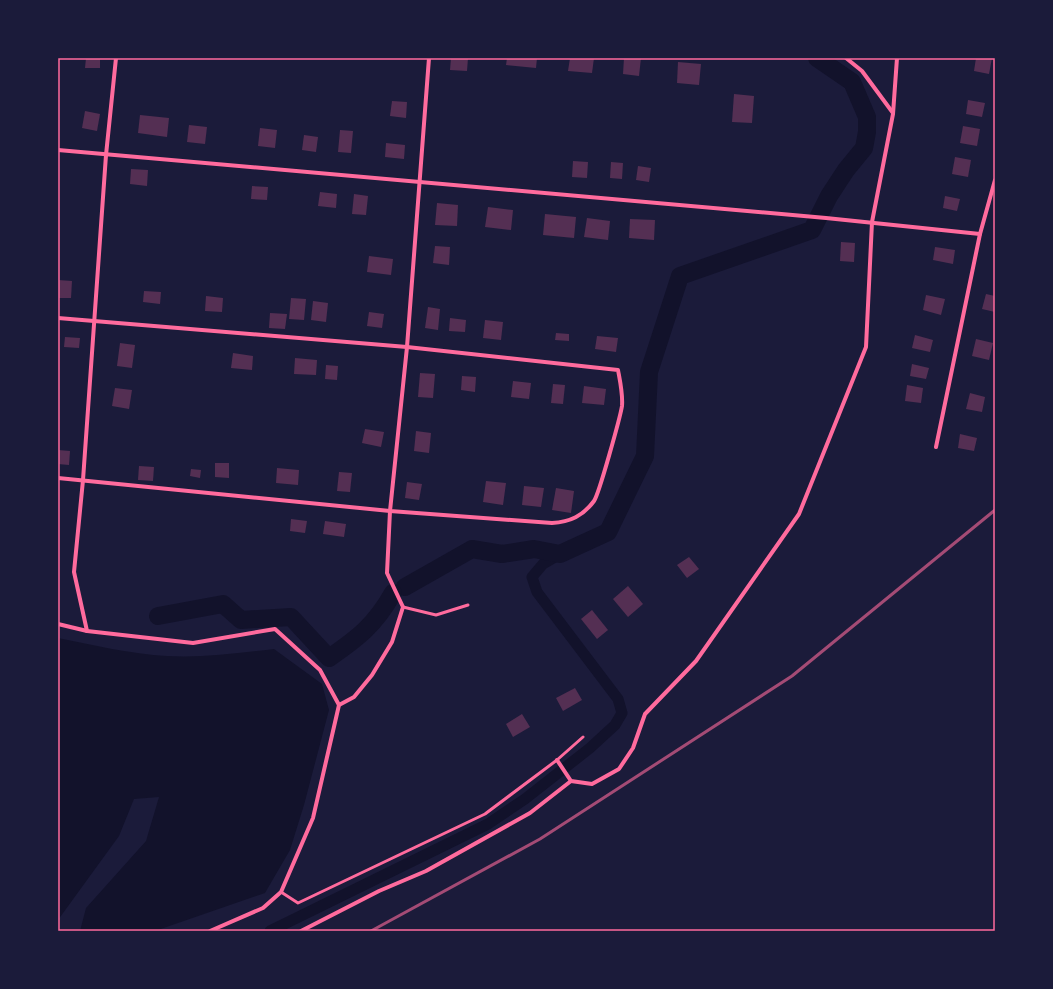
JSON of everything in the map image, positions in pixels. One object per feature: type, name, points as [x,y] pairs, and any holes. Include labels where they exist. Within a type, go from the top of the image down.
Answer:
[{"type":"street","points":[[87,630],[74,572],[83,480],[106,155],[116,58]]},
{"type":"street","points":[[339,705],[354,697],[372,675],[392,642],[403,607],[387,573],[390,510],[407,347],[429,58]]},
{"type":"street","points":[[846,58],[862,71],[893,114]]},
{"type":"street","points":[[301,931],[379,891],[426,871],[509,825],[530,813],[570,781],[592,784],[619,769],[633,748],[646,714],[696,660],[799,514],[866,347],[872,222],[893,114],[897,58]]},
{"type":"street","points":[[58,150],[872,222],[980,234]]},
{"type":"street","points":[[936,447],[980,234],[995,180]]},
{"type":"street","points":[[58,318],[407,347],[618,370],[622,406],[595,500],[576,518],[568,522],[552,523],[390,510],[58,478]]},
{"type":"street","points":[[58,624],[87,630],[193,643],[275,629],[320,670],[339,705],[313,818],[281,892],[263,908],[210,931]]},
{"type":"street","points":[[556,760],[570,781]]},
{"type":"lane","points":[[403,607],[436,614],[468,605]]},
{"type":"lane","points":[[281,892],[298,903],[485,814],[556,760],[583,737]]},
{"type":"shaded area","points":[[58,638],[126,651],[167,656],[207,656],[274,649],[322,684],[329,710],[304,805],[290,850],[265,893],[155,931],[80,931],[86,908],[146,841],[159,797],[134,799],[119,836],[58,920]]},
{"type":"building","points":[[86,58],[100,58],[100,68],[85,68]]},
{"type":"building","points":[[451,58],[468,58],[467,71],[450,70]]},
{"type":"building","points":[[507,58],[537,58],[536,68],[506,65]]},
{"type":"building","points":[[570,58],[594,58],[592,73],[568,71]]},
{"type":"building","points":[[624,58],[641,58],[639,76],[623,74]]},
{"type":"building","points":[[976,58],[992,58],[989,74],[974,71]]},
{"type":"building","points":[[678,62],[701,64],[699,85],[677,83]]},
{"type":"building","points":[[734,94],[754,96],[752,123],[732,122]]},
{"type":"building","points":[[968,100],[985,103],[982,117],[966,114]]},
{"type":"building","points":[[392,101],[407,102],[406,118],[390,116]]},
{"type":"building","points":[[85,111],[100,114],[97,131],[82,128]]},
{"type":"building","points":[[140,115],[169,118],[167,137],[138,133]]},
{"type":"building","points":[[189,125],[207,127],[205,144],[187,142]]},
{"type":"building","points":[[963,126],[980,129],[977,146],[960,143]]},
{"type":"building","points":[[260,128],[277,130],[275,148],[258,146]]},
{"type":"building","points":[[340,130],[353,131],[351,153],[338,152]]},
{"type":"building","points":[[304,135],[318,137],[316,152],[302,150]]},
{"type":"building","points":[[386,143],[405,145],[404,159],[385,157]]},
{"type":"building","points":[[955,157],[971,160],[968,177],[952,174]]},
{"type":"building","points":[[573,161],[588,162],[587,178],[572,177]]},
{"type":"building","points":[[611,162],[623,163],[622,179],[610,178]]},
{"type":"building","points":[[638,166],[651,168],[649,182],[636,180]]},
{"type":"building","points":[[131,169],[148,170],[147,186],[130,184]]},
{"type":"building","points":[[252,186],[268,187],[267,200],[251,199]]},
{"type":"building","points":[[320,192],[337,194],[336,208],[318,206]]},
{"type":"building","points":[[354,194],[368,196],[366,215],[352,214]]},
{"type":"building","points":[[945,196],[960,199],[957,211],[943,208]]},
{"type":"building","points":[[437,203],[458,205],[457,226],[435,225]]},
{"type":"building","points":[[488,207],[513,210],[511,230],[485,227]]},
{"type":"building","points":[[545,214],[576,217],[574,238],[543,235]]},
{"type":"building","points":[[587,218],[610,221],[608,240],[584,237]]},
{"type":"building","points":[[630,219],[655,220],[654,240],[629,238]]},
{"type":"building","points":[[841,242],[855,243],[854,262],[840,261]]},
{"type":"building","points":[[435,246],[450,247],[449,265],[433,263]]},
{"type":"building","points":[[935,247],[955,250],[953,264],[933,260]]},
{"type":"building","points":[[369,256],[393,259],[391,275],[367,272]]},
{"type":"building","points":[[58,280],[72,281],[71,298],[58,298]]},
{"type":"building","points":[[144,291],[161,292],[160,304],[143,302]]},
{"type":"building","points":[[986,294],[995,296],[995,312],[982,309]]},
{"type":"building","points":[[926,295],[945,299],[941,315],[923,310]]},
{"type":"building","points":[[206,296],[223,298],[222,312],[205,311]]},
{"type":"building","points":[[291,298],[306,299],[304,320],[289,319]]},
{"type":"building","points":[[313,301],[328,303],[326,322],[311,320]]},
{"type":"building","points":[[428,307],[440,309],[438,330],[425,328]]},
{"type":"building","points":[[369,312],[384,314],[382,328],[367,326]]},
{"type":"building","points":[[270,313],[287,314],[285,329],[269,328]]},
{"type":"building","points":[[450,318],[466,320],[465,332],[449,331]]},
{"type":"building","points":[[485,320],[503,322],[501,340],[483,338]]},
{"type":"building","points":[[556,333],[569,334],[569,341],[555,340]]},
{"type":"building","points":[[915,335],[933,340],[930,352],[912,348]]},
{"type":"building","points":[[597,336],[618,338],[616,352],[595,349]]},
{"type":"building","points":[[65,337],[80,338],[79,348],[64,347]]},
{"type":"building","points":[[976,339],[993,343],[989,360],[972,356]]},
{"type":"building","points":[[120,343],[135,345],[132,368],[117,366]]},
{"type":"building","points":[[233,353],[253,356],[252,370],[231,368]]},
{"type":"building","points":[[295,358],[317,360],[316,375],[294,374]]},
{"type":"building","points":[[912,364],[929,368],[926,379],[910,376]]},
{"type":"building","points":[[326,365],[338,366],[337,380],[325,379]]},
{"type":"building","points":[[420,373],[435,374],[433,398],[418,397]]},
{"type":"building","points":[[462,376],[476,377],[475,392],[461,390]]},
{"type":"building","points":[[513,381],[531,383],[529,399],[511,397]]},
{"type":"building","points":[[553,384],[565,385],[563,404],[551,403]]},
{"type":"building","points":[[907,385],[923,388],[921,403],[905,401]]},
{"type":"building","points":[[584,386],[606,389],[604,405],[582,403]]},
{"type":"building","points":[[115,388],[132,390],[129,409],[112,406]]},
{"type":"building","points":[[970,393],[985,397],[982,412],[966,409]]},
{"type":"building","points":[[365,429],[384,432],[381,447],[362,443]]},
{"type":"building","points":[[416,431],[431,433],[429,453],[414,451]]},
{"type":"building","points":[[960,434],[977,438],[974,451],[958,448]]},
{"type":"building","points":[[58,450],[70,451],[69,465],[58,464]]},
{"type":"building","points":[[215,463],[229,463],[229,478],[215,477]]},
{"type":"building","points":[[139,466],[154,467],[153,481],[138,480]]},
{"type":"building","points":[[277,468],[299,470],[298,485],[276,483]]},
{"type":"building","points":[[191,469],[201,470],[200,478],[190,476]]},
{"type":"building","points":[[339,472],[352,473],[350,492],[337,491]]},
{"type":"building","points":[[486,481],[506,483],[503,505],[483,502]]},
{"type":"building","points":[[407,482],[422,484],[419,500],[405,498]]},
{"type":"building","points":[[524,486],[544,488],[541,507],[522,505]]},
{"type":"building","points":[[556,488],[574,491],[571,513],[552,510]]},
{"type":"building","points":[[291,519],[307,521],[305,533],[290,531]]},
{"type":"building","points":[[325,521],[346,524],[344,537],[323,534]]},
{"type":"building","points":[[689,557],[699,569],[687,578],[677,565]]},
{"type":"building","points":[[628,586],[643,604],[628,617],[613,599]]},
{"type":"building","points":[[592,610],[608,630],[597,639],[581,619]]},
{"type":"building","points":[[575,688],[582,700],[563,711],[556,698]]},
{"type":"building","points":[[522,714],[530,727],[513,737],[506,724]]},
{"type":"waterway","points":[[405,587],[472,549],[502,554],[534,549],[560,554],[608,532],[645,456],[649,372],[680,276],[812,230],[829,196],[846,170],[864,148],[867,132],[867,117],[852,82],[817,58]]},
{"type":"waterway","points":[[270,931],[488,824],[525,799],[590,748],[615,725],[622,713],[618,699],[537,592],[532,577],[543,564],[560,554]]},
{"type":"waterway","points":[[158,616],[223,604],[241,620],[291,617],[329,658],[349,644],[365,630],[379,614],[393,593]]},
{"type":"railway","points":[[371,931],[540,839],[792,676],[995,510]]}]
